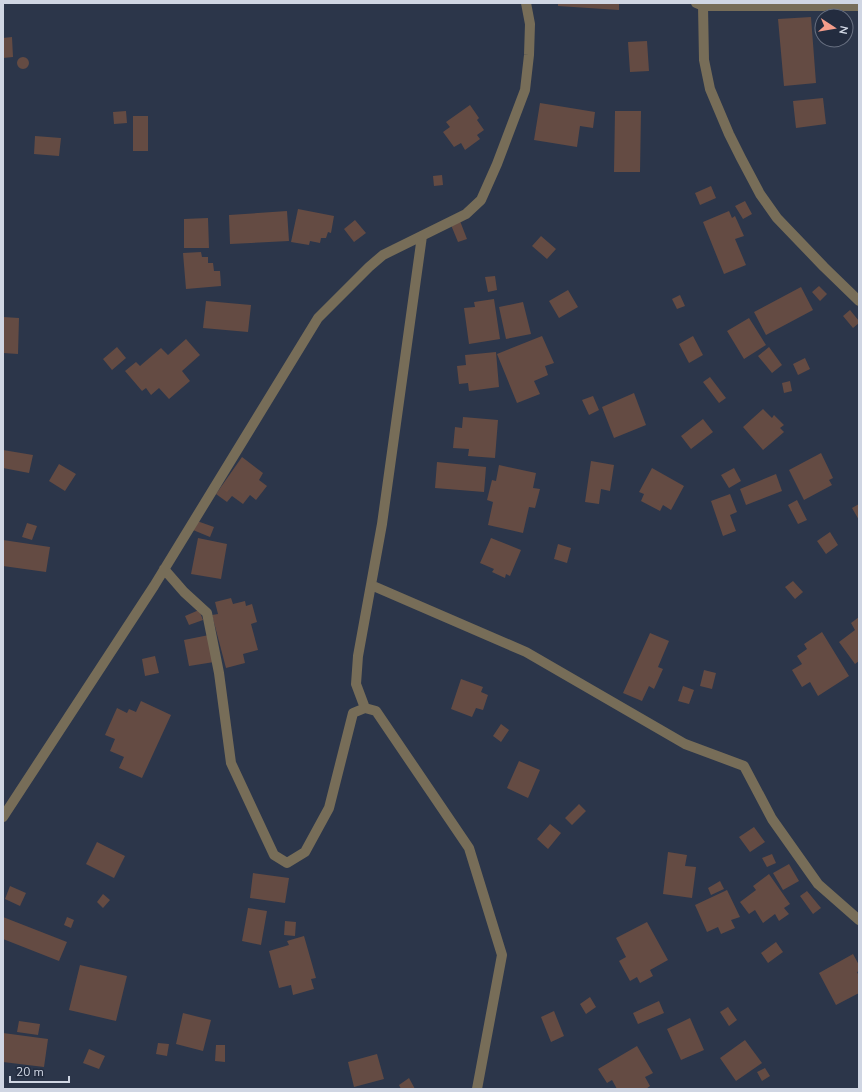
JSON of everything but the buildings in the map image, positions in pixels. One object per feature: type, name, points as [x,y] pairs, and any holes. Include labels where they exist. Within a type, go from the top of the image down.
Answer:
[{"type":"street","points":[[3,817],[164,569],[318,318],[383,255],[466,214],[481,200],[497,164],[525,90],[529,55],[530,24],[526,3]]},
{"type":"street","points":[[859,6],[700,4],[704,60],[710,89],[740,158],[760,194],[777,218],[859,301]]},
{"type":"street","points":[[365,708],[356,684],[358,656],[382,524],[422,236]]},
{"type":"street","points":[[164,569],[184,592],[206,612],[219,673],[231,763],[274,855],[287,864],[305,852],[329,808],[353,714],[365,708],[376,711],[470,848],[502,954],[477,1089]]},
{"type":"street","points":[[371,585],[526,652],[685,744],[744,766],[772,819],[818,884],[859,920]]}]
